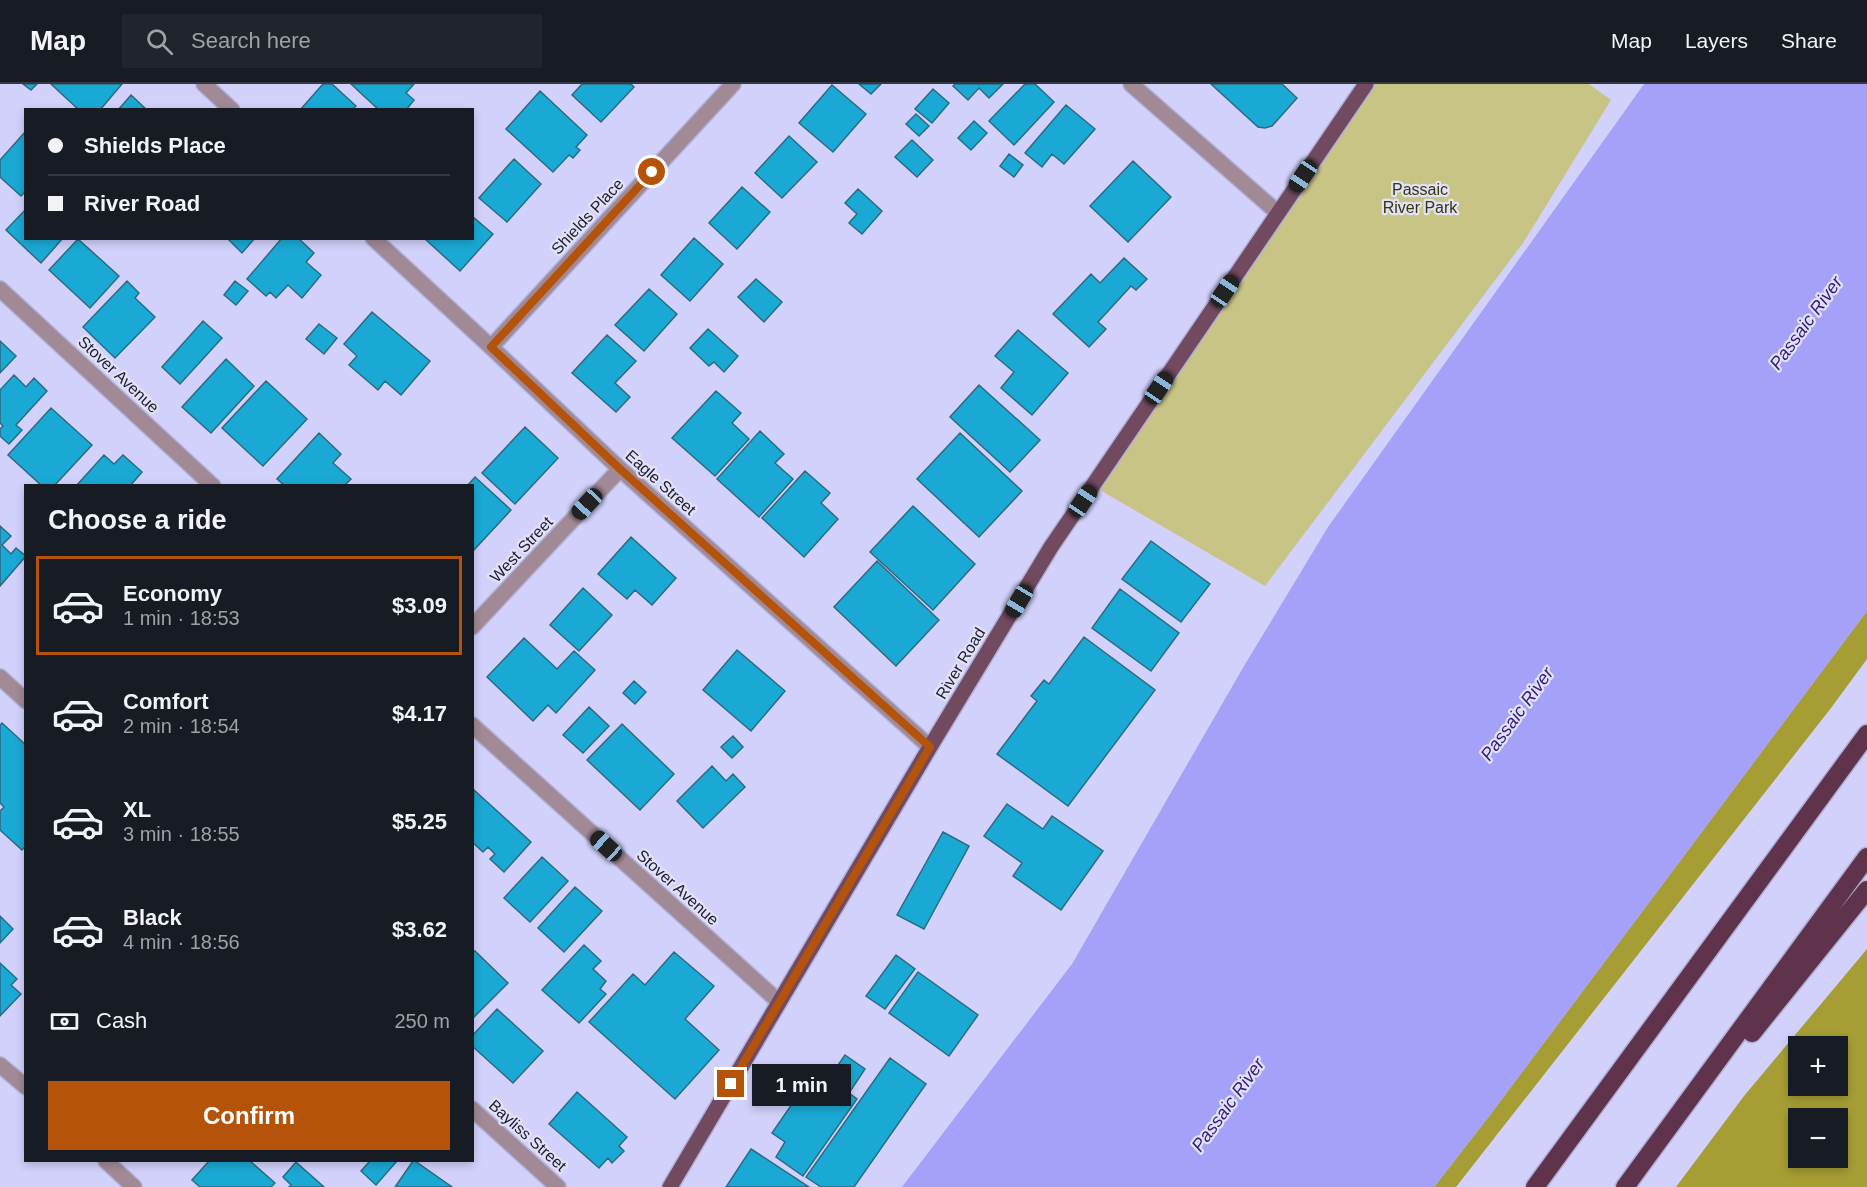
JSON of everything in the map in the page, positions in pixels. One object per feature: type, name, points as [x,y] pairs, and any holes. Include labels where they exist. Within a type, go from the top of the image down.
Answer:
[{"type":"highway","points":[[1535,1187],[1867,734]]},
{"type":"highway","points":[[1627,1187],[1867,857]]},
{"type":"highway","points":[[1627,1187],[1867,890]]},
{"type":"main road","name":"River Road","points":[[670,1187],[1051,547],[1366,84]]},
{"type":"street","name":"Shields Place","points":[[491,347],[733,84]]},
{"type":"street","points":[[1131,84],[1278,213]]},
{"type":"street","points":[[215,87],[231,108]]},
{"type":"street","name":"Eagle Street","points":[[375,240],[620,469],[930,747]]},
{"type":"street","name":"Stover Avenue","points":[[0,289],[211,484]]},
{"type":"street","name":"West Street","points":[[474,625],[620,469]]},
{"type":"street","points":[[0,677],[24,699]]},
{"type":"street","name":"Stover Avenue","points":[[474,727],[779,1002]]},
{"type":"street","points":[[0,1065],[24,1085]]},
{"type":"street","name":"Bayliss Street","points":[[474,1111],[558,1187]]},
{"type":"street","points":[[107,1162],[134,1187]]},
{"type":"green space","name":"Passaic River Park","points":[[1366,84],[1589,84],[1611,100],[1523,243],[1265,586],[1093,486]]},
{"type":"shaded area","points":[[1867,611],[1867,659],[1831,708],[1456,1187],[1434,1187],[1490,1115]]},
{"type":"shaded area","points":[[1867,949],[1867,1187],[1676,1187],[1744,1096],[1788,1043],[1788,1096],[1848,1096],[1848,1036],[1794,1036]]},
{"type":"water","name":"Passaic River","points":[[1644,84],[1867,84],[1867,611],[1434,1187],[902,1187],[1072,964],[1244,666],[1328,527]]},
{"type":"building","points":[[23,84],[37,84],[31,90]]},
{"type":"building","points":[[51,84],[122,84],[102,108],[77,108]]},
{"type":"building","points":[[323,84],[332,84],[356,106],[354,108],[302,108]]},
{"type":"building","points":[[351,84],[414,84],[406,93],[414,100],[408,108],[377,108]]},
{"type":"building","points":[[582,84],[631,84],[634,87],[601,122],[572,95]]},
{"type":"building","points":[[859,84],[881,84],[871,94]]},
{"type":"building","points":[[955,84],[1003,84],[989,98],[979,88],[968,100],[953,86]]},
{"type":"building","points":[[1025,84],[1035,84],[1054,102],[1014,145],[989,121]]},
{"type":"building","points":[[1211,84],[1282,84],[1297,98],[1272,126],[1258,127]]},
{"type":"building","points":[[832,85],[866,114],[833,152],[799,123]]},
{"type":"building","points":[[933,89],[949,103],[932,123],[915,109]]},
{"type":"building","points":[[540,91],[587,135],[576,147],[580,150],[573,158],[569,155],[553,172],[506,129]]},
{"type":"building","points":[[131,95],[145,108],[120,108]]},
{"type":"building","points":[[1066,105],[1095,129],[1064,164],[1052,154],[1042,167],[1025,153]]},
{"type":"building","points":[[916,114],[929,126],[919,136],[906,124]]},
{"type":"building","points":[[974,121],[987,133],[971,150],[958,138]]},
{"type":"building","points":[[24,133],[24,193],[21,196],[0,177],[0,160]]},
{"type":"building","points":[[789,136],[817,162],[782,198],[755,173]]},
{"type":"building","points":[[912,140],[933,160],[917,177],[895,157]]},
{"type":"building","points":[[1009,154],[1023,165],[1014,177],[1000,166]]},
{"type":"building","points":[[514,159],[541,184],[507,222],[479,198]]},
{"type":"building","points":[[1133,161],[1171,197],[1128,242],[1090,206]]},
{"type":"building","points":[[742,187],[770,212],[737,249],[709,223]]},
{"type":"building","points":[[858,189],[882,211],[862,234],[849,223],[857,214],[845,203]]},
{"type":"building","points":[[24,211],[24,240],[61,240],[41,263],[6,230]]},
{"type":"building","points":[[474,218],[493,234],[460,271],[426,240],[474,240]]},
{"type":"building","points":[[694,238],[723,264],[690,301],[661,275]]},
{"type":"building","points":[[79,240],[119,276],[90,308],[49,270]]},
{"type":"building","points":[[229,240],[253,240],[242,253]]},
{"type":"building","points":[[280,240],[300,240],[314,253],[306,262],[321,275],[302,298],[288,285],[276,298],[270,292],[266,296],[247,279]]},
{"type":"building","points":[[1124,258],[1147,279],[1136,290],[1131,286],[1098,322],[1106,329],[1089,347],[1053,314],[1091,274],[1100,283]]},
{"type":"building","points":[[756,279],[782,302],[764,322],[738,297]]},
{"type":"building","points":[[127,281],[139,293],[135,298],[155,317],[115,358],[83,327]]},
{"type":"building","points":[[235,281],[248,291],[236,305],[224,295]]},
{"type":"building","points":[[649,289],[677,314],[644,351],[615,325]]},
{"type":"building","points":[[372,312],[430,361],[401,395],[385,381],[378,390],[349,365],[357,356],[344,344]]},
{"type":"building","points":[[203,321],[222,338],[180,384],[162,367]]},
{"type":"building","points":[[319,324],[337,338],[324,354],[306,339]]},
{"type":"building","points":[[708,329],[738,356],[724,372],[714,362],[709,366],[690,348]]},
{"type":"building","points":[[1018,330],[1068,373],[1032,415],[1001,388],[1014,372],[995,356]]},
{"type":"building","points":[[607,335],[636,361],[615,383],[630,397],[616,412],[572,373]]},
{"type":"building","points":[[0,341],[16,356],[0,373]]},
{"type":"building","points":[[226,359],[254,386],[211,433],[182,407]]},
{"type":"building","points":[[14,375],[26,387],[34,378],[47,391],[16,425],[22,430],[9,444],[0,436],[0,429],[3,426],[0,423],[0,390]]},
{"type":"building","points":[[266,381],[307,419],[263,466],[222,428]]},
{"type":"building","points":[[979,385],[1040,440],[1010,472],[950,417]]},
{"type":"building","points":[[716,391],[741,413],[732,423],[749,439],[715,476],[672,438]]},
{"type":"building","points":[[51,408],[92,445],[56,484],[40,484],[8,455]]},
{"type":"building","points":[[525,427],[558,458],[515,504],[482,473]]},
{"type":"building","points":[[760,431],[784,454],[775,463],[793,479],[759,517],[717,479]]},
{"type":"building","points":[[319,433],[341,454],[333,463],[351,479],[346,484],[283,484],[277,479]]},
{"type":"building","points":[[960,433],[1022,491],[979,537],[917,479]]},
{"type":"building","points":[[104,455],[114,464],[123,455],[142,472],[132,484],[78,484]]},
{"type":"building","points":[[805,471],[830,493],[821,503],[838,519],[804,557],[762,518]]},
{"type":"building","points":[[475,477],[511,510],[474,550],[474,484],[469,484]]},
{"type":"building","points":[[913,506],[975,564],[933,610],[870,552]]},
{"type":"building","points":[[0,526],[11,536],[2,545],[11,554],[16,548],[24,554],[24,558],[0,586]]},
{"type":"building","points":[[631,537],[676,578],[652,605],[635,590],[627,599],[598,574]]},
{"type":"building","points":[[1151,541],[1210,584],[1181,622],[1122,579]]},
{"type":"building","points":[[877,561],[939,620],[896,666],[834,607]]},
{"type":"building","points":[[583,588],[612,615],[579,651],[550,625]]},
{"type":"building","points":[[1120,589],[1179,633],[1151,671],[1092,628]]},
{"type":"building","points":[[1084,637],[1155,690],[1068,806],[997,754],[1037,701],[1031,696],[1044,680],[1049,684]]},
{"type":"building","points":[[524,638],[557,669],[574,651],[595,670],[556,713],[548,705],[533,721],[487,677]]},
{"type":"building","points":[[737,650],[785,691],[751,731],[703,690]]},
{"type":"building","points":[[634,681],[646,692],[635,704],[623,693]]},
{"type":"building","points":[[589,707],[609,726],[583,753],[563,735]]},
{"type":"building","points":[[2,723],[24,743],[24,848],[22,850],[0,830],[0,811],[4,807],[0,803],[0,725]]},
{"type":"building","points":[[622,724],[674,774],[640,810],[587,760]]},
{"type":"building","points":[[733,736],[743,747],[732,758],[721,747]]},
{"type":"building","points":[[712,766],[726,781],[733,774],[745,787],[703,828],[677,801]]},
{"type":"building","points":[[474,790],[531,842],[504,872],[490,859],[495,854],[488,847],[483,852],[474,844]]},
{"type":"building","points":[[1007,804],[1043,829],[1052,816],[1103,851],[1061,910],[1013,876],[1022,863],[984,836]]},
{"type":"building","points":[[943,832],[969,846],[924,929],[897,915]]},
{"type":"building","points":[[542,857],[568,881],[530,922],[504,898]]},
{"type":"building","points":[[575,887],[602,911],[564,952],[538,928]]},
{"type":"building","points":[[0,916],[13,929],[0,943]]},
{"type":"building","points":[[584,945],[601,961],[593,969],[606,981],[600,989],[606,994],[579,1023],[542,990]]},
{"type":"building","points":[[474,952],[508,983],[474,1017]]},
{"type":"building","points":[[674,952],[714,986],[685,1019],[719,1050],[675,1099],[589,1022],[633,974],[645,985]]},
{"type":"building","points":[[896,955],[915,969],[885,1009],[866,996]]},
{"type":"building","points":[[0,963],[17,979],[11,985],[21,994],[0,1016]]},
{"type":"building","points":[[918,972],[978,1015],[949,1056],[889,1013]]},
{"type":"building","points":[[497,1009],[543,1051],[513,1083],[474,1048],[474,1034]]},
{"type":"building","points":[[845,1055],[865,1069],[849,1093],[857,1099],[803,1176],[776,1157],[785,1142],[772,1133],[814,1072],[827,1081]]},
{"type":"building","points":[[890,1058],[926,1084],[854,1187],[821,1187],[806,1177]]},
{"type":"building","points":[[577,1092],[627,1137],[619,1146],[624,1151],[612,1163],[608,1158],[599,1168],[549,1124]]},
{"type":"building","points":[[751,1149],[809,1187],[726,1187]]},
{"type":"building","points":[[208,1162],[251,1162],[275,1183],[271,1187],[200,1187],[192,1180]]},
{"type":"building","points":[[296,1162],[324,1187],[289,1187],[291,1185],[283,1177]]},
{"type":"building","points":[[369,1162],[396,1162],[376,1185],[361,1171]]},
{"type":"building","points":[[412,1162],[416,1162],[452,1187],[395,1187]]},
{"type":"route","points":[[652,172],[491,347],[620,469],[930,747],[731,1084]]}]
